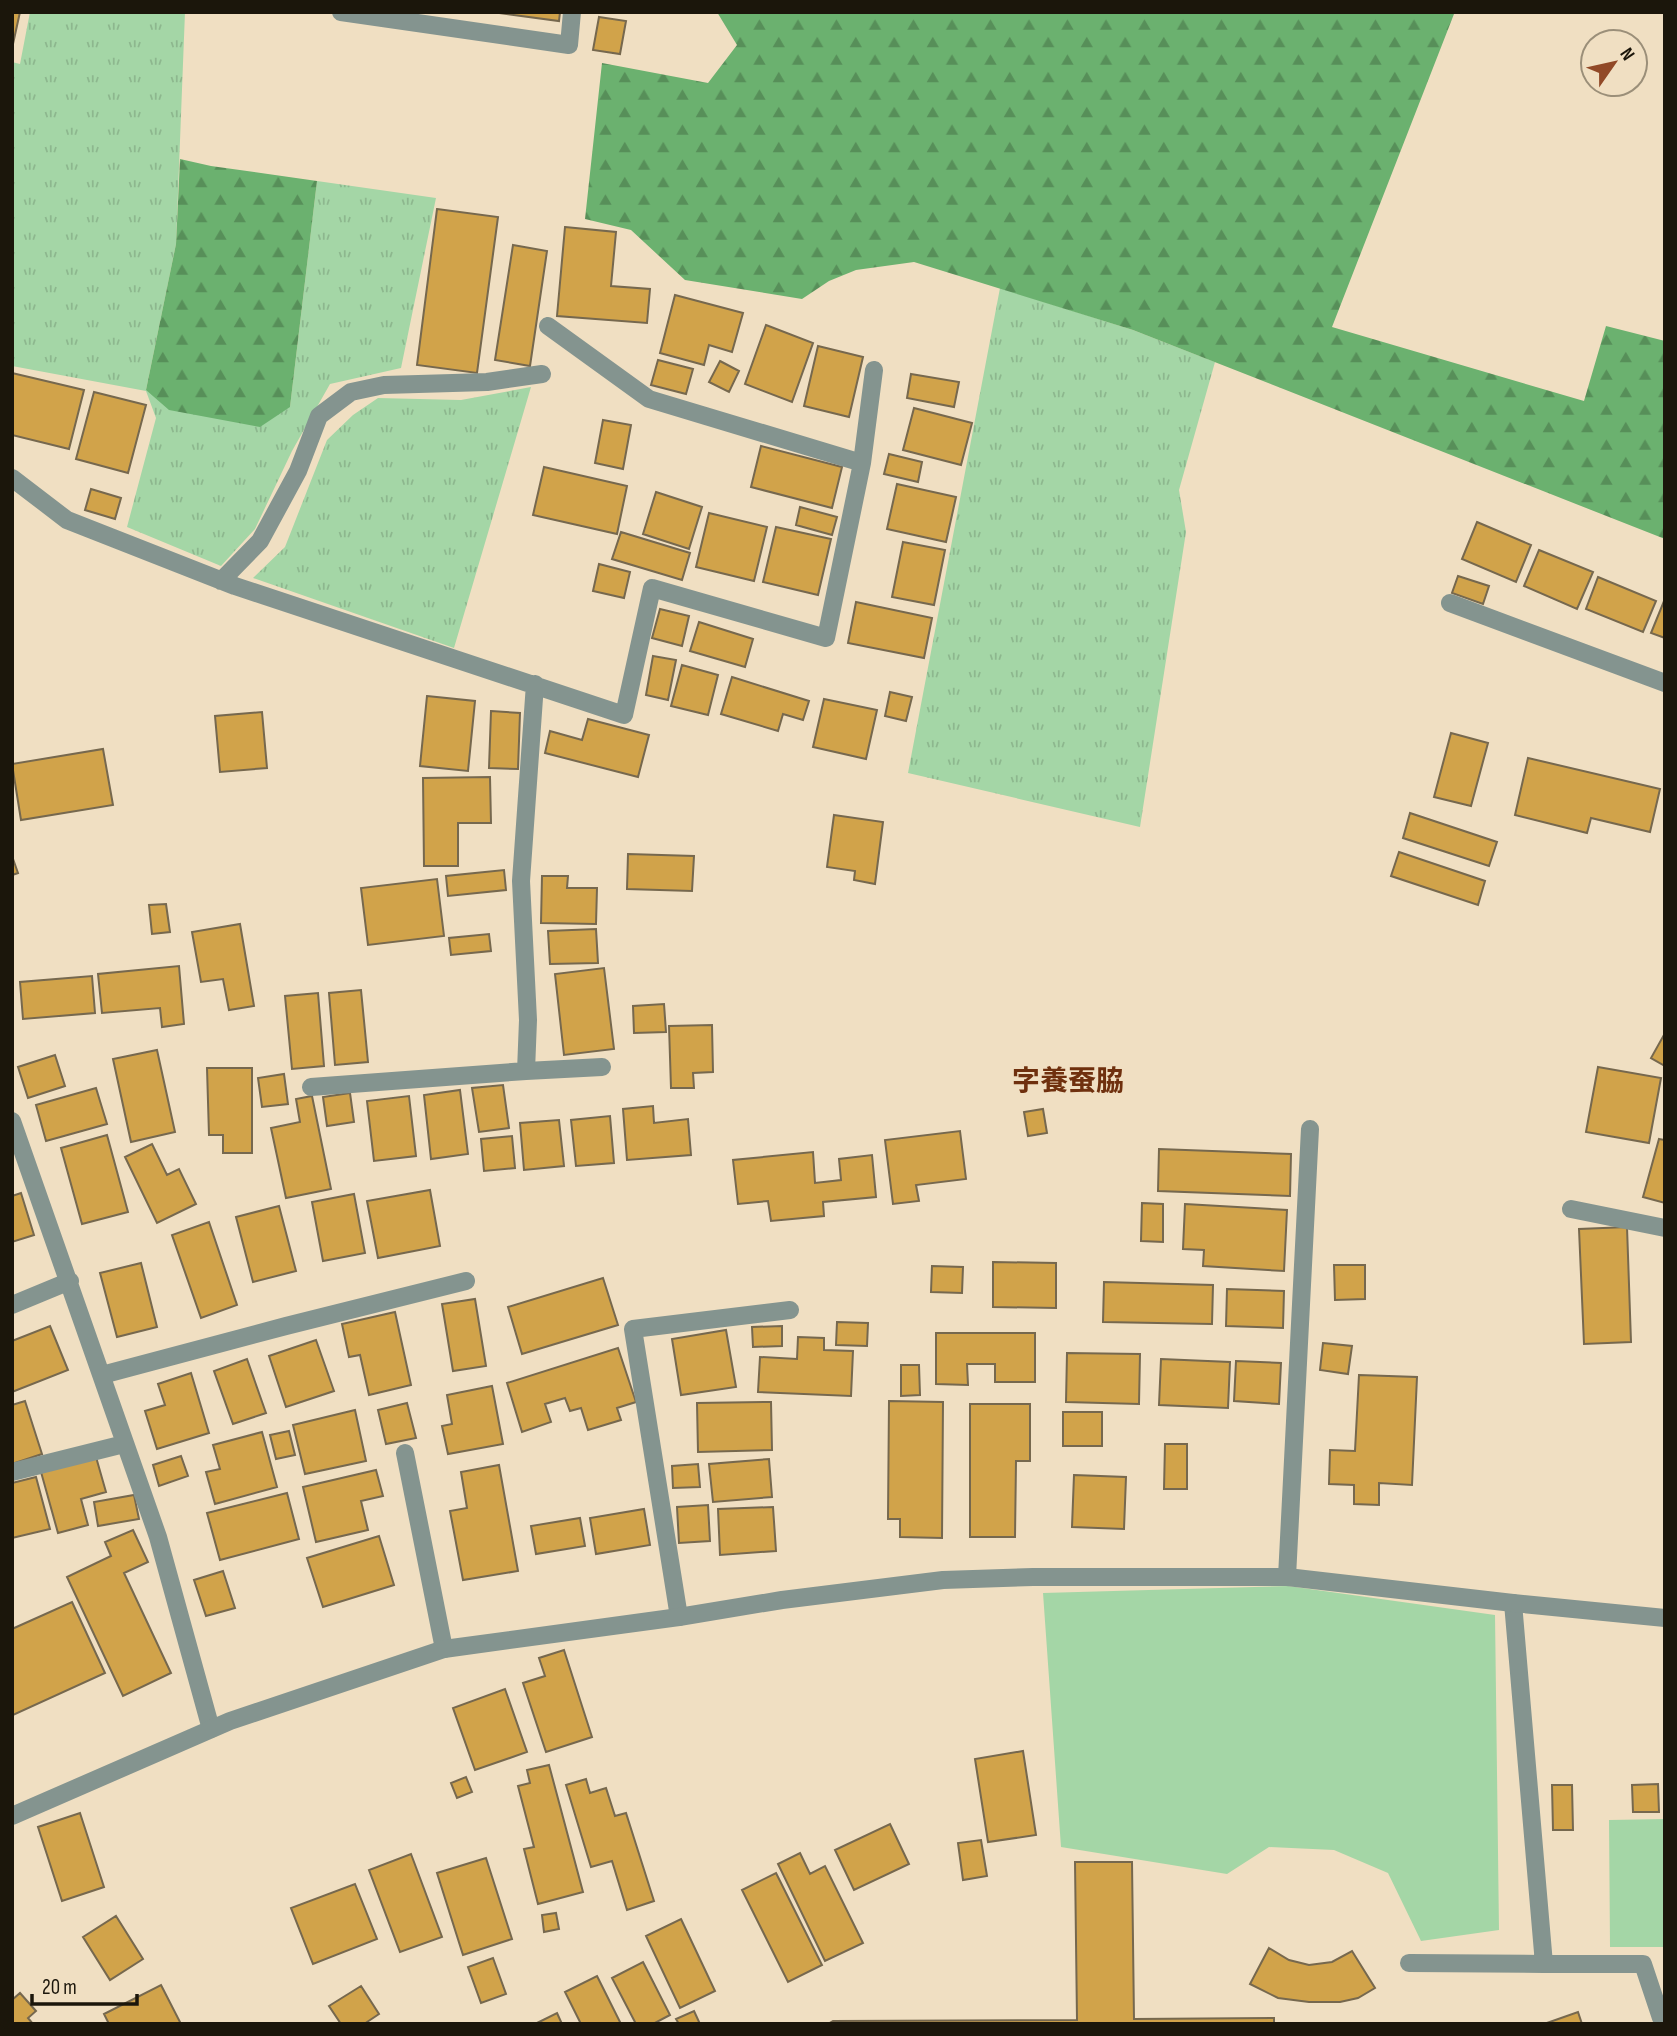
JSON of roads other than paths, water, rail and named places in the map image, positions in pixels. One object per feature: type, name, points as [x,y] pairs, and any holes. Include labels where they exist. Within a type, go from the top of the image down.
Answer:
[{"type":"street","points":[[341,12],[569,45],[572,12]]},
{"type":"street","points":[[548,326],[649,399],[862,463]]},
{"type":"street","points":[[12,478],[66,520],[221,580],[624,715],[652,588],[826,638],[862,463],[874,370]]},
{"type":"street","points":[[221,580],[260,541],[298,471],[319,416],[351,392],[384,385],[487,382],[542,374]]},
{"type":"street","points":[[1450,603],[1665,683]]},
{"type":"street","points":[[526,1071],[528,1020],[522,881],[535,684]]},
{"type":"street","points":[[311,1087],[602,1067]]},
{"type":"street","points":[[12,1121],[158,1537],[211,1729]]},
{"type":"street","points":[[1287,1577],[1310,1129]]},
{"type":"street","points":[[1571,1209],[1665,1228]]},
{"type":"street","points":[[102,1376],[466,1281]]},
{"type":"street","points":[[12,1305],[70,1282]]},
{"type":"street","points":[[678,1617],[633,1329],[790,1310]]},
{"type":"street","points":[[12,1472],[124,1444]]},
{"type":"street","points":[[405,1453],[444,1649]]},
{"type":"street","points":[[12,1816],[211,1729],[444,1649],[782,1600],[943,1580],[1032,1577],[1287,1577],[1665,1618]]},
{"type":"street","points":[[1513,1603],[1544,1964]]},
{"type":"street","points":[[1409,1963],[1643,1964],[1661,2018],[1665,2018]]},
{"type":"district","name":"字養蚕脇","points":[[1068,1080]]}]
